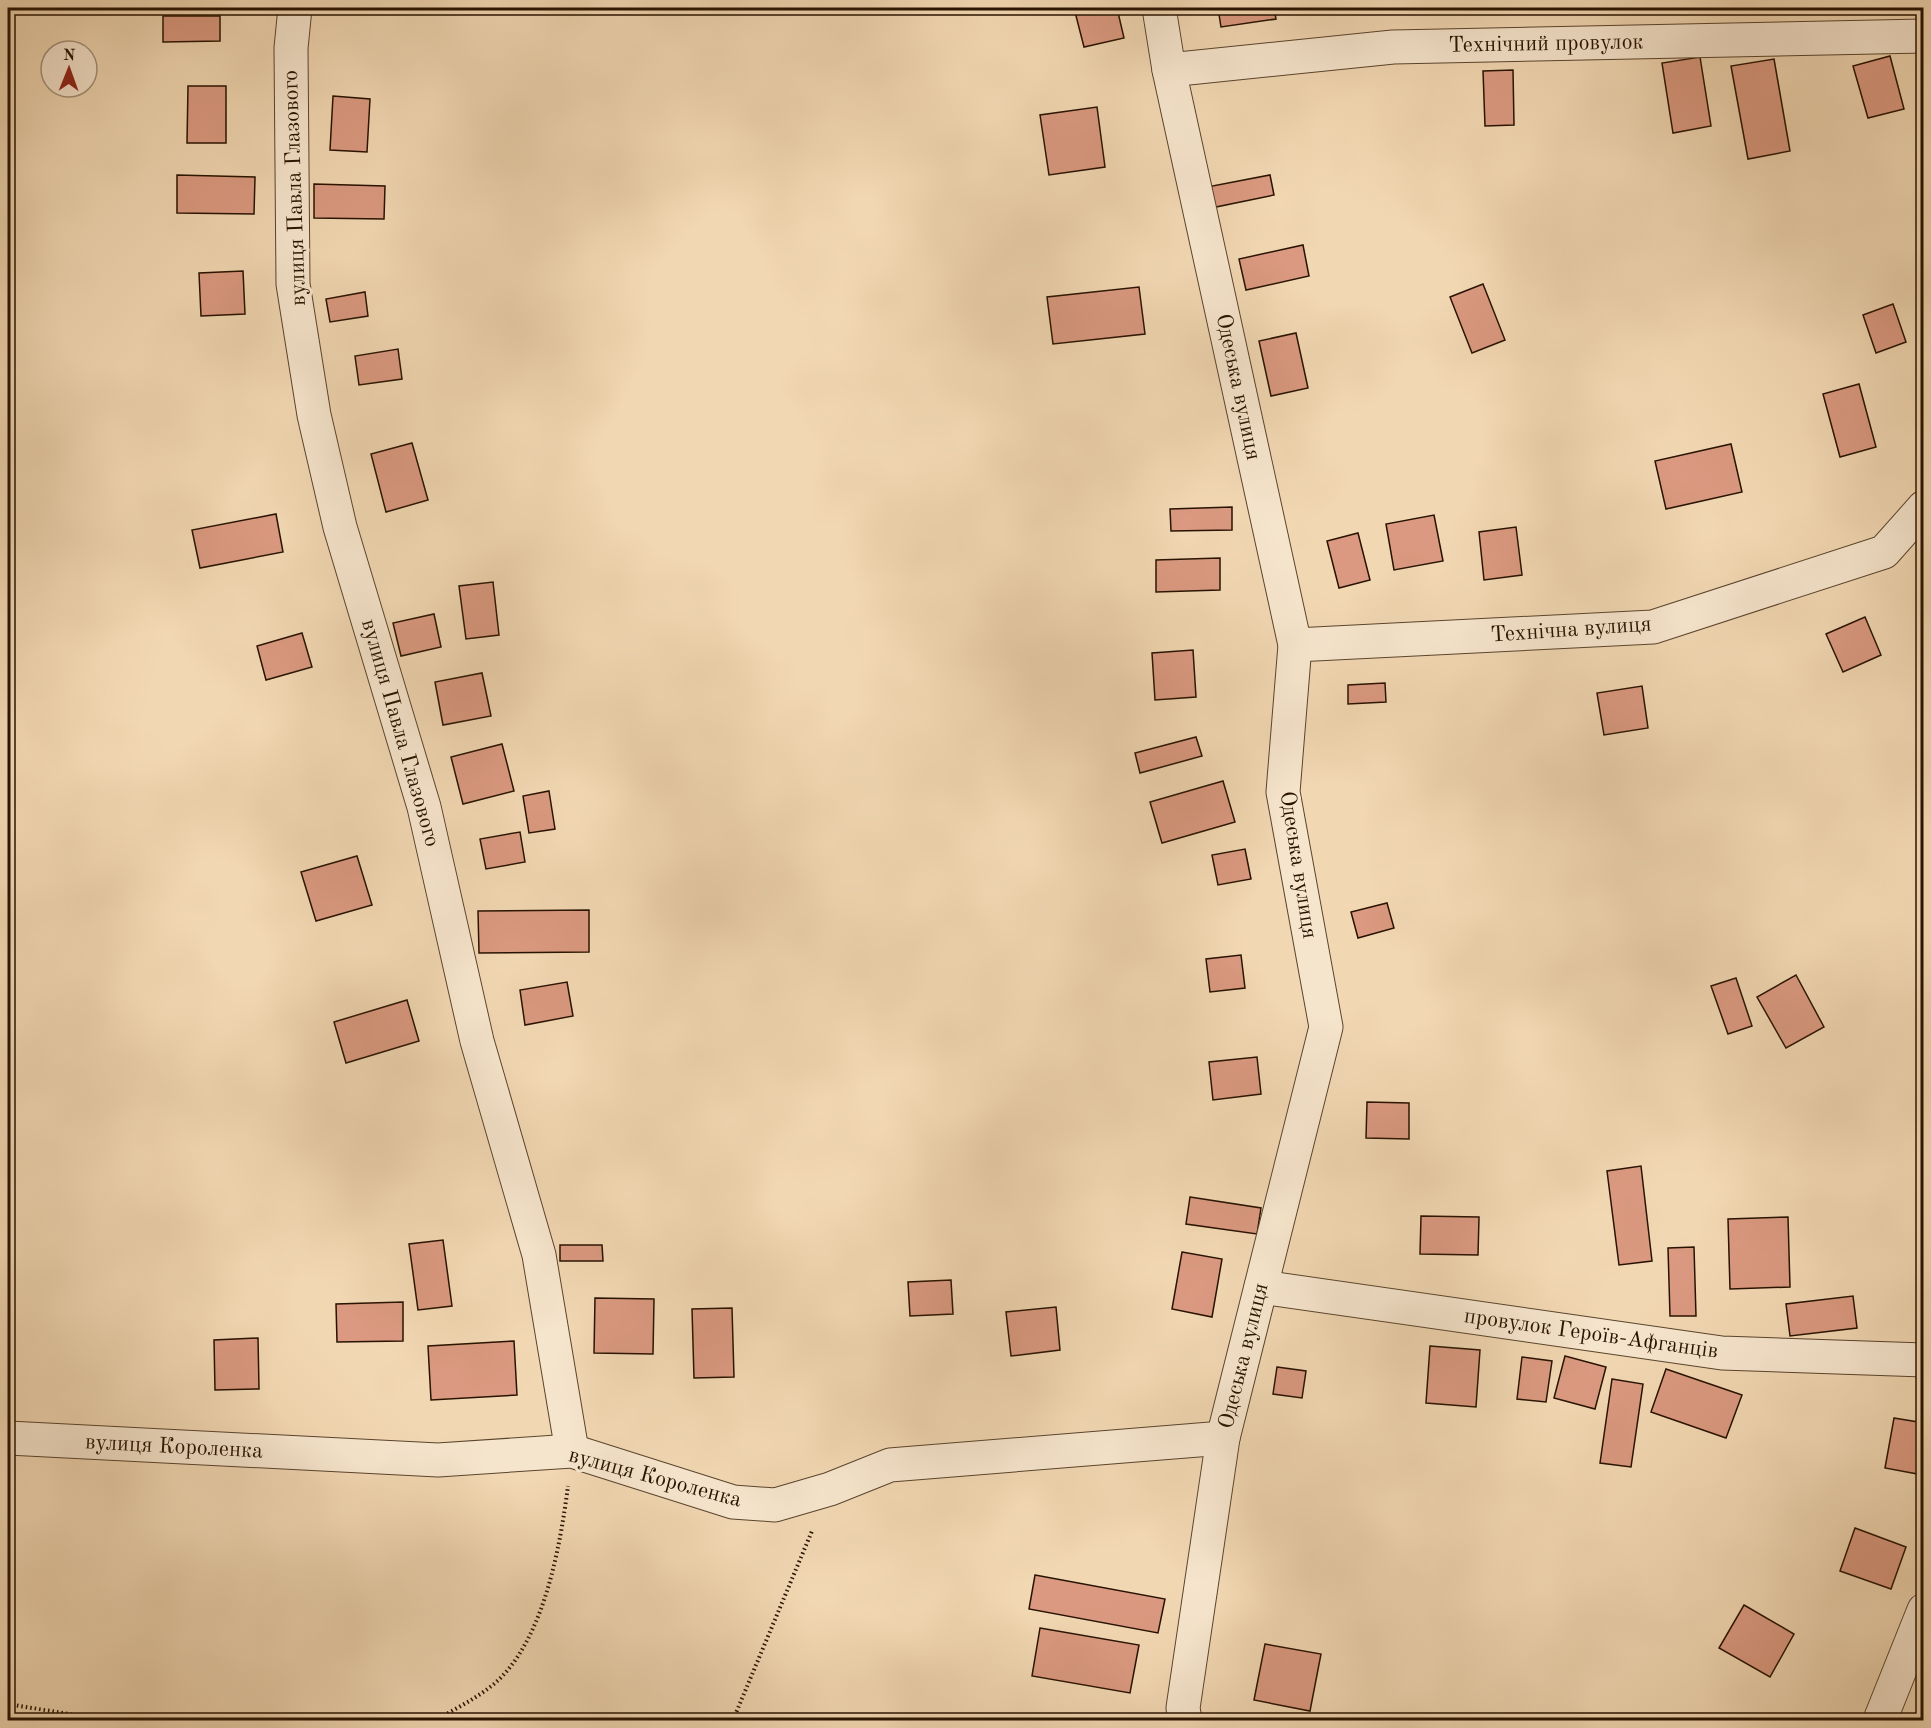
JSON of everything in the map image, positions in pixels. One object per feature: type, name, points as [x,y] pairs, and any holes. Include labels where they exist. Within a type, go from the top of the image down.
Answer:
[{"type":"street","name":"вулиця Павла Глазового","points":[[295,8],[291,48],[293,284],[314,415],[340,527],[424,807],[477,1041],[538,1255],[572,1451]]},
{"type":"street","name":"Одеська вулиця","points":[[1159,8],[1169,70],[1295,645],[1283,792],[1326,1027],[1223,1438],[1183,1708],[1185,1720]]},
{"type":"street","name":"Технічний провулок","points":[[1169,70],[1393,47],[1923,36]]},
{"type":"street","name":"Технічна вулиця","points":[[1295,645],[1653,627],[1884,552],[1923,507]]},
{"type":"street","name":"провулок Героїв-Афганців","points":[[1261,1287],[1722,1353],[1923,1360]]},
{"type":"street","name":"вулиця Короленка","points":[[8,1438],[438,1460],[572,1451],[733,1502],[775,1505],[830,1489],[890,1464],[1223,1438]]},
{"type":"street","points":[[1880,1720],[1923,1610]]},
{"type":"path","points":[[436,1720],[495,1683],[525,1646],[542,1604],[552,1568],[566,1498],[572,1451]]},
{"type":"path","points":[[733,1720],[830,1489]]},
{"type":"path","points":[[8,1704],[105,1720]]},
{"type":"building","points":[[1074,8],[1117,8],[1124,38],[1084,47]]},
{"type":"building","points":[[1218,8],[1274,8],[1276,19],[1221,27]]},
{"type":"building","points":[[1753,8],[1784,8],[1784,12],[1753,12]]},
{"type":"building","points":[[163,16],[220,16],[220,41],[163,42]]},
{"type":"building","points":[[1890,56],[1904,109],[1868,118],[1853,66]]},
{"type":"building","points":[[1700,57],[1711,126],[1673,133],[1662,63]]},
{"type":"building","points":[[1774,59],[1790,151],[1748,159],[1731,66]]},
{"type":"building","points":[[1513,70],[1514,125],[1485,126],[1483,71]]},
{"type":"building","points":[[188,86],[226,86],[226,143],[187,143]]},
{"type":"building","points":[[333,96],[370,99],[367,152],[330,150]]},
{"type":"building","points":[[1097,107],[1105,167],[1049,175],[1040,115]]},
{"type":"building","points":[[177,175],[255,177],[254,214],[177,213]]},
{"type":"building","points":[[1270,175],[1274,195],[1211,208],[1207,187]]},
{"type":"building","points":[[314,184],[385,186],[384,219],[314,218]]},
{"type":"building","points":[[1303,245],[1309,276],[1246,290],[1239,259]]},
{"type":"building","points":[[243,271],[245,314],[201,316],[199,273]]},
{"type":"building","points":[[1483,284],[1505,340],[1472,353],[1450,297]]},
{"type":"building","points":[[1139,287],[1145,334],[1053,344],[1047,297]]},
{"type":"building","points":[[365,292],[368,316],[330,322],[326,299]]},
{"type":"building","points":[[1893,304],[1906,342],[1876,353],[1863,315]]},
{"type":"building","points":[[1296,333],[1308,388],[1271,396],[1259,341]]},
{"type":"building","points":[[398,349],[402,379],[359,385],[355,356]]},
{"type":"building","points":[[1859,384],[1876,447],[1840,457],[1823,394]]},
{"type":"building","points":[[412,443],[428,500],[386,512],[371,454]]},
{"type":"building","points":[[1731,444],[1742,492],[1666,509],[1655,461]]},
{"type":"building","points":[[1232,507],[1232,530],[1171,531],[1170,509]]},
{"type":"building","points":[[276,514],[283,552],[200,568],[192,530]]},
{"type":"building","points":[[1434,515],[1443,561],[1394,570],[1386,524]]},
{"type":"building","points":[[1516,527],[1522,575],[1484,580],[1479,532]]},
{"type":"building","points":[[1358,533],[1370,580],[1339,588],[1327,541]]},
{"type":"building","points":[[1220,558],[1220,590],[1156,592],[1156,560]]},
{"type":"building","points":[[493,582],[499,635],[466,639],[459,586]]},
{"type":"building","points":[[434,614],[441,647],[401,656],[393,623]]},
{"type":"building","points":[[1865,617],[1881,655],[1843,672],[1826,634]]},
{"type":"building","points":[[302,633],[312,667],[266,680],[257,646]]},
{"type":"building","points":[[1193,650],[1196,697],[1155,700],[1152,653]]},
{"type":"building","points":[[482,673],[491,716],[443,725],[435,682]]},
{"type":"building","points":[[1385,683],[1386,702],[1348,704],[1348,685]]},
{"type":"building","points":[[1642,686],[1648,728],[1604,735],[1597,693]]},
{"type":"building","points":[[1196,737],[1202,756],[1140,773],[1135,753]]},
{"type":"building","points":[[502,744],[514,791],[463,804],[451,757]]},
{"type":"building","points":[[1223,781],[1235,822],[1162,843],[1150,802]]},
{"type":"building","points":[[549,791],[555,829],[529,833],[523,796]]},
{"type":"building","points":[[520,832],[525,862],[486,869],[480,839]]},
{"type":"building","points":[[1245,849],[1251,879],[1218,885],[1212,855]]},
{"type":"building","points":[[357,856],[372,905],[316,921],[301,872]]},
{"type":"building","points":[[1387,903],[1394,928],[1358,938],[1351,912]]},
{"type":"building","points":[[589,910],[589,952],[479,953],[478,911]]},
{"type":"building","points":[[1241,955],[1245,988],[1210,992],[1206,959]]},
{"type":"building","points":[[1796,975],[1824,1027],[1786,1048],[1757,997]]},
{"type":"building","points":[[1736,978],[1752,1026],[1728,1034],[1711,986]]},
{"type":"building","points":[[567,982],[573,1016],[525,1025],[520,990]]},
{"type":"building","points":[[407,1000],[419,1041],[346,1063],[334,1022]]},
{"type":"building","points":[[1257,1057],[1261,1094],[1213,1100],[1209,1062]]},
{"type":"building","points":[[1367,1102],[1409,1103],[1409,1139],[1366,1138]]},
{"type":"building","points":[[1641,1166],[1652,1261],[1619,1265],[1607,1171]]},
{"type":"building","points":[[1190,1197],[1261,1208],[1257,1234],[1186,1224]]},
{"type":"building","points":[[1421,1216],[1479,1217],[1478,1255],[1420,1254]]},
{"type":"building","points":[[1788,1217],[1790,1287],[1730,1289],[1728,1219]]},
{"type":"building","points":[[443,1240],[452,1306],[418,1310],[409,1244]]},
{"type":"building","points":[[560,1245],[602,1245],[603,1261],[560,1261]]},
{"type":"building","points":[[1694,1247],[1696,1316],[1670,1316],[1668,1248]]},
{"type":"building","points":[[1182,1252],[1222,1259],[1212,1317],[1172,1309]]},
{"type":"building","points":[[951,1280],[953,1314],[910,1316],[908,1282]]},
{"type":"building","points":[[1853,1296],[1857,1328],[1790,1336],[1786,1304]]},
{"type":"building","points":[[595,1298],[654,1299],[653,1354],[594,1353]]},
{"type":"building","points":[[403,1302],[403,1341],[337,1342],[336,1304]]},
{"type":"building","points":[[1056,1307],[1060,1350],[1011,1356],[1006,1312]]},
{"type":"building","points":[[732,1308],[734,1377],[694,1378],[692,1309]]},
{"type":"building","points":[[258,1338],[259,1389],[215,1390],[214,1340]]},
{"type":"building","points":[[514,1341],[517,1395],[431,1400],[428,1346]]},
{"type":"building","points":[[1430,1346],[1480,1350],[1476,1407],[1426,1403]]},
{"type":"building","points":[[1565,1356],[1606,1367],[1595,1409],[1554,1398]]},
{"type":"building","points":[[1522,1357],[1552,1361],[1546,1402],[1517,1399]]},
{"type":"building","points":[[1277,1367],[1306,1371],[1302,1398],[1273,1394]]},
{"type":"building","points":[[1666,1369],[1742,1395],[1726,1438],[1651,1412]]},
{"type":"building","points":[[1612,1379],[1643,1384],[1631,1467],[1600,1463]]},
{"type":"building","points":[[1894,1418],[1924,1423],[1923,1475],[1885,1468]]},
{"type":"building","points":[[1855,1528],[1906,1547],[1891,1589],[1840,1571]]},
{"type":"building","points":[[1035,1575],[1165,1599],[1158,1633],[1029,1609]]},
{"type":"building","points":[[1744,1605],[1794,1634],[1770,1677],[1719,1648]]},
{"type":"building","points":[[1040,1628],[1139,1645],[1130,1693],[1032,1676]]},
{"type":"building","points":[[1265,1644],[1321,1654],[1310,1711],[1254,1700]]}]
